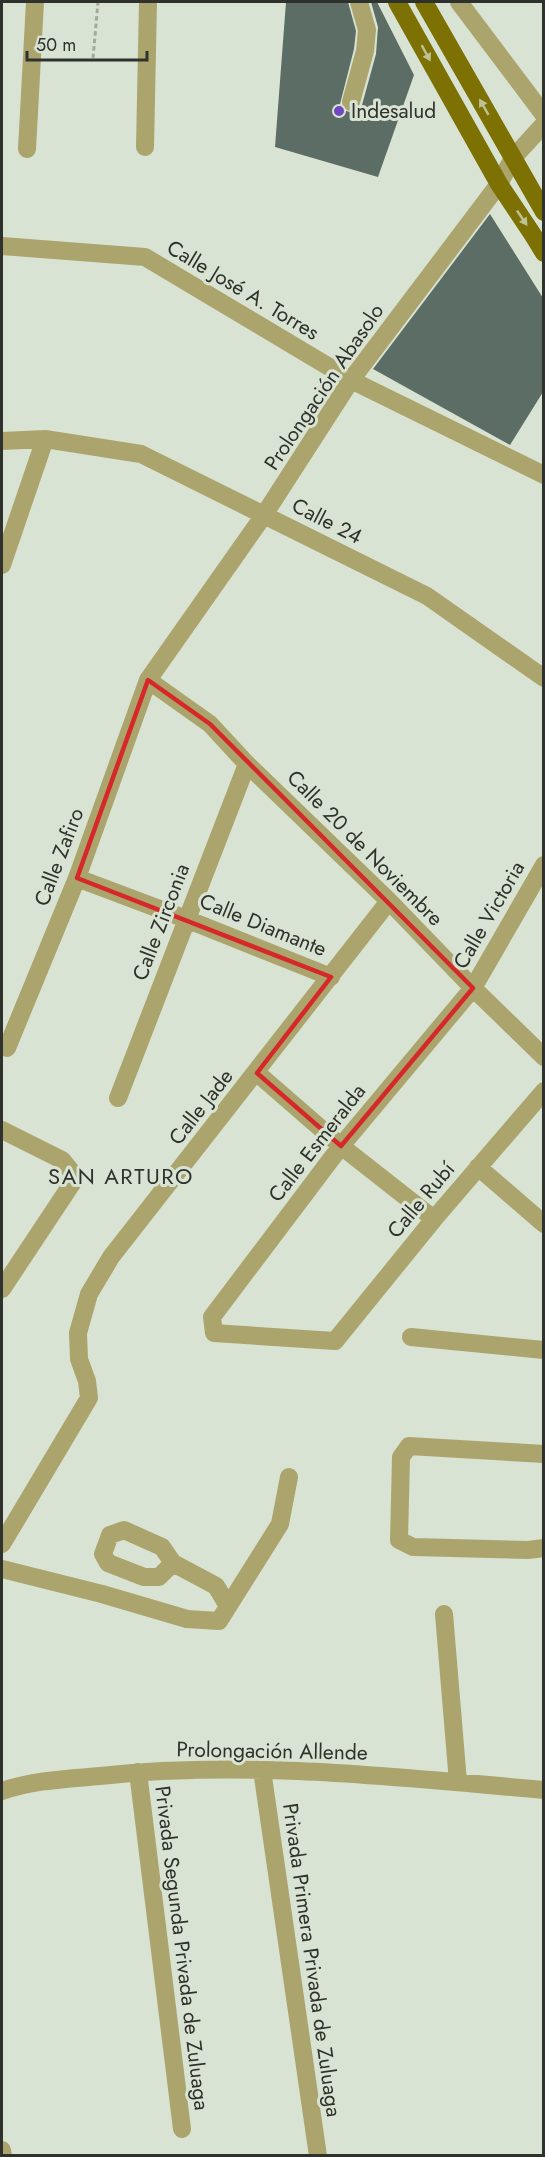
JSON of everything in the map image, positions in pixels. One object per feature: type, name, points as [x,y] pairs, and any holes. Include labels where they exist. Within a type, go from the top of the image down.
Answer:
[{"type":"main road","points":[[397,2],[499,184],[543,253]]},
{"type":"main road","points":[[424,2],[543,212]]},
{"type":"street","points":[[27,149],[35,2]]},
{"type":"street","points":[[145,147],[148,2]]},
{"type":"street","points":[[351,102],[365,51],[367,30],[359,2]]},
{"type":"street","points":[[459,2],[543,115]]},
{"type":"street","name":"Prolongación Abasolo","points":[[148,680],[264,515],[351,380],[499,184],[513,158],[543,124]]},
{"type":"street","name":"Calle José A. Torres","points":[[2,246],[145,257],[351,380],[543,475]]},
{"type":"street","points":[[2,564],[45,439]]},
{"type":"street","name":"Calle 24","points":[[2,441],[45,439],[141,454],[427,597],[543,678]]},
{"type":"street","name":"Calle 20 de Noviembre","points":[[148,680],[210,724],[247,764],[389,901],[543,1057]]},
{"type":"street","name":"Calle Zafiro","points":[[7,1048],[76,878],[148,680]]},
{"type":"street","name":"Calle Zirconia","points":[[118,1098],[247,764]]},
{"type":"street","name":"Calle Victoria","points":[[473,988],[543,865]]},
{"type":"street","name":"Calle Diamante","points":[[76,878],[331,977]]},
{"type":"street","name":"Calle Jade","points":[[2,1544],[89,1398],[87,1381],[79,1359],[78,1333],[89,1294],[111,1257],[389,901]]},
{"type":"street","name":"Calle Esmeralda","points":[[335,1341],[214,1333],[212,1317],[341,1146],[473,988]]},
{"type":"street","points":[[256,1073],[341,1146],[434,1219]]},
{"type":"street","name":"Calle Rubí","points":[[335,1341],[434,1219],[543,1091]]},
{"type":"street","points":[[2,1130],[62,1160],[71,1170],[73,1182],[2,1289]]},
{"type":"street","points":[[478,1167],[543,1224]]},
{"type":"street","points":[[411,1336],[543,1350]]},
{"type":"street","points":[[543,1454],[409,1446],[400,1456],[399,1540],[412,1546],[528,1550],[543,1548]]},
{"type":"street","points":[[2,1569],[102,1594],[187,1619],[219,1621],[280,1524],[289,1477]]},
{"type":"street","points":[[173,1563],[216,1586],[228,1606]]},
{"type":"street","points":[[444,1614],[458,1782]]},
{"type":"street","name":"Prolongación Allende","points":[[2,1791],[21,1784],[138,1772],[262,1770],[391,1776],[543,1790]]},
{"type":"street","name":"Privada Primera Privada de Zuluaga","points":[[262,1770],[318,2156]]},
{"type":"street","name":"Privada Segunda Privada de Zuluaga","points":[[138,1772],[182,2129]]},
{"type":"street","points":[[2,2150],[3,2156]]},
{"type":"path","points":[[93,58],[98,2]]},
{"type":"highlighted area","points":[[148,680],[210,724],[473,988],[341,1146],[257,1073],[331,977],[77,878]]},
{"type":"building","name":"Indesalud","points":[[286,2],[348,2],[356,31],[354,49],[340,104],[343,110],[353,113],[362,105],[376,54],[378,27],[371,2],[377,2],[414,75],[378,177],[275,147]]},
{"type":"building","points":[[490,214],[543,298],[543,392],[510,445],[373,369]]},
{"type":"place","name":"Indesalud","points":[[339,111]]},
{"type":"district","name":"SAN ARTURO","points":[[121,1176]]}]
